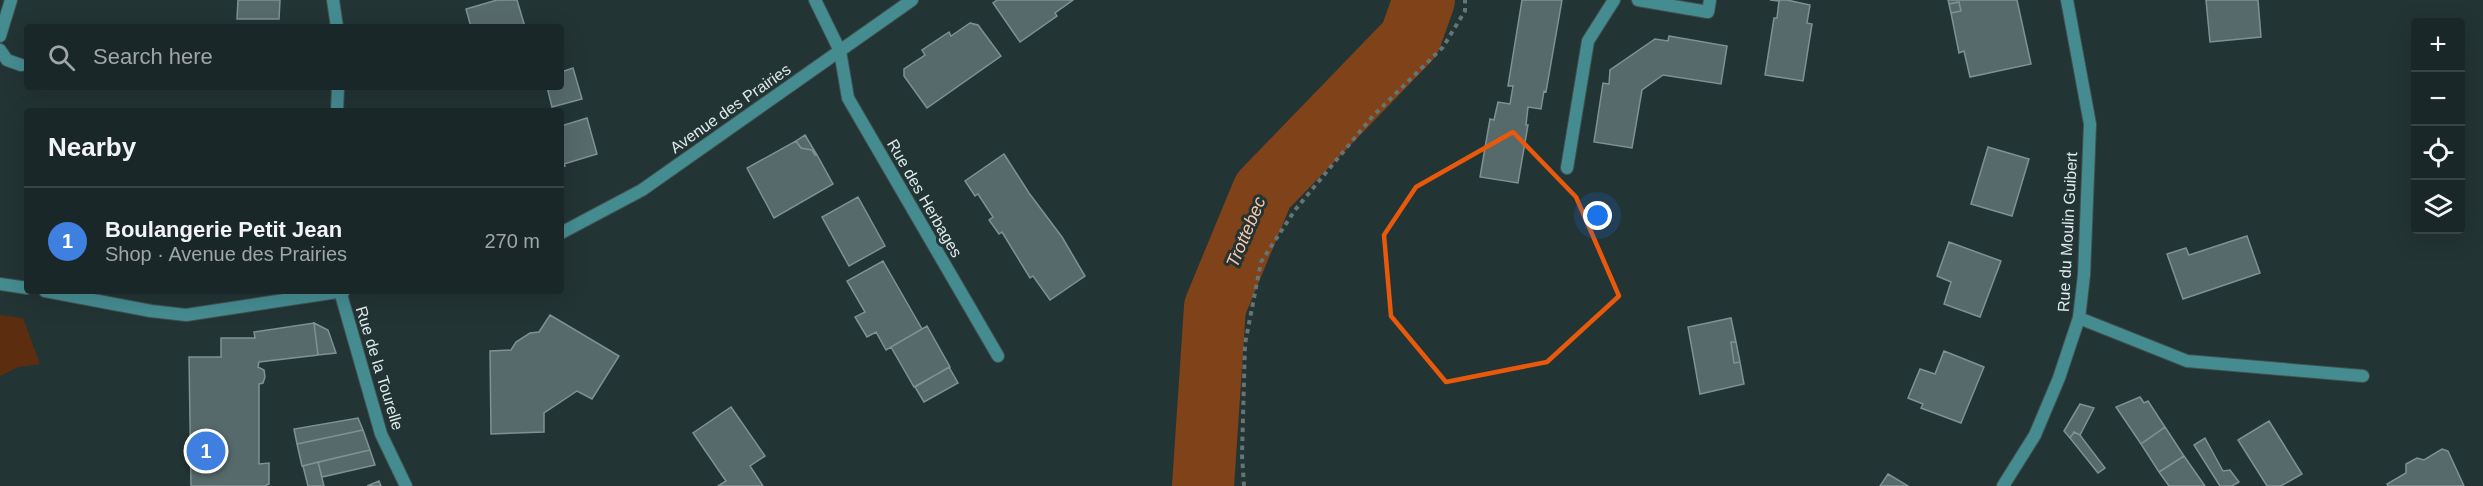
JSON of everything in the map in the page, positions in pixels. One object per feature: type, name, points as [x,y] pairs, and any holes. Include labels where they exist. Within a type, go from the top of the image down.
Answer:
[{"type":"street","points":[[0,36],[11,0]]},
{"type":"street","points":[[333,0],[337,24]]},
{"type":"street","name":"Rue des Herbages","points":[[815,0],[840,51],[848,98],[998,356]]},
{"type":"street","name":"Avenue des Prairies","points":[[564,231],[642,190],[912,0]]},
{"type":"street","points":[[1568,168],[1588,41],[1614,0]]},
{"type":"street","points":[[1638,0],[1708,12],[1710,0]]},
{"type":"street","name":"Rue du Moulin Guibert","points":[[2003,486],[2035,435],[2059,378],[2079,318],[2084,275],[2090,124],[2067,0]]},
{"type":"street","points":[[0,50],[7,60],[21,65]]},
{"type":"street","points":[[337,108],[338,90]]},
{"type":"street","points":[[0,284],[24,288]]},
{"type":"street","points":[[61,294],[151,311],[186,315],[322,294]]},
{"type":"street","name":"Rue de la Tourelle","points":[[342,294],[381,434],[406,486]]},
{"type":"street","points":[[2079,318],[2187,361],[2363,376]]},
{"type":"path","points":[[1244,486],[1242,455],[1245,344],[1261,262],[1295,210],[1372,117],[1443,47],[1465,10],[1465,0]]},
{"type":"highlighted area","points":[[1513,132],[1576,197],[1619,296],[1547,362],[1446,382],[1391,316],[1384,235],[1416,187]]},
{"type":"shaded area","points":[[0,315],[23,318],[40,364],[19,367],[0,376]]},
{"type":"building","points":[[238,0],[280,0],[279,19],[237,19]]},
{"type":"building","points":[[497,0],[517,0],[524,24],[470,24],[466,9]]},
{"type":"building","points":[[997,0],[1073,0],[1055,13],[1057,16],[1020,42],[993,3]]},
{"type":"building","points":[[1522,0],[1562,0],[1541,109],[1528,107],[1526,125],[1528,125],[1518,183],[1480,177],[1490,119],[1494,120],[1498,102],[1510,104],[1513,86],[1508,86]]},
{"type":"building","points":[[1770,0],[1787,0],[1810,5],[1807,23],[1812,24],[1803,81],[1765,75],[1779,1]]},
{"type":"building","points":[[1948,0],[2017,0],[2031,64],[1970,77],[1964,51],[1959,53],[1951,13],[1961,11],[1959,2],[1949,4]]},
{"type":"building","points":[[2206,0],[2258,0],[2261,37],[2210,42]]},
{"type":"building","points":[[1959,2],[1961,11],[1951,13],[1949,4]]},
{"type":"building","points":[[970,23],[978,25],[1001,56],[927,108],[904,76],[904,69],[925,55],[922,50],[949,32],[951,36]]},
{"type":"building","points":[[1669,36],[1727,46],[1721,84],[1663,75],[1642,90],[1632,148],[1594,142],[1603,83],[1609,84],[1610,70],[1655,39],[1668,41]]},
{"type":"building","points":[[573,68],[582,99],[552,107],[548,90],[564,90],[564,71]]},
{"type":"building","points":[[587,118],[597,154],[564,164],[564,125]]},
{"type":"building","points":[[805,135],[817,155],[812,150],[801,148],[796,141]]},
{"type":"building","points":[[796,141],[801,148],[812,150],[817,155],[833,184],[774,218],[747,168]]},
{"type":"building","points":[[1988,147],[2029,159],[2012,216],[1971,204]]},
{"type":"building","points":[[1004,154],[1029,193],[1062,237],[1085,276],[1050,300],[1033,276],[1030,278],[1002,232],[999,234],[989,220],[993,217],[978,194],[975,196],[965,181]]},
{"type":"building","points":[[858,197],[885,246],[849,266],[822,217]]},
{"type":"building","points":[[2247,236],[2260,273],[2183,299],[2167,254],[2186,248],[2189,255]]},
{"type":"building","points":[[1949,242],[2001,261],[1980,317],[1944,304],[1951,282],[1937,276]]},
{"type":"building","points":[[883,261],[922,329],[886,350],[876,332],[867,337],[855,317],[865,312],[847,281]]},
{"type":"building","points":[[550,315],[619,356],[592,399],[577,391],[544,413],[544,432],[491,434],[490,351],[511,350],[516,342],[530,333],[539,332]]},
{"type":"building","points":[[1731,318],[1736,342],[1731,342],[1734,363],[1740,362],[1744,384],[1700,394],[1688,327]]},
{"type":"building","points":[[314,323],[328,330],[336,353],[318,355]]},
{"type":"building","points":[[314,323],[318,355],[259,362],[258,367],[264,370],[265,377],[263,383],[259,384],[259,464],[269,463],[269,484],[265,486],[191,486],[189,357],[221,357],[221,338],[255,338],[254,332]]},
{"type":"building","points":[[927,326],[950,367],[914,387],[891,347]]},
{"type":"building","points":[[1731,342],[1736,342],[1740,362],[1734,363]]},
{"type":"building","points":[[1944,351],[1984,367],[1961,423],[1921,408],[1923,404],[1908,398],[1920,369],[1935,374]]},
{"type":"building","points":[[949,367],[958,383],[924,402],[915,387]]},
{"type":"building","points":[[2140,397],[2144,403],[2148,401],[2165,427],[2141,444],[2116,407]]},
{"type":"building","points":[[2080,404],[2094,408],[2080,435],[2074,432],[2070,438],[2064,431]]},
{"type":"building","points":[[731,407],[765,456],[750,466],[763,486],[718,486],[726,481],[693,433]]},
{"type":"building","points":[[358,418],[363,430],[297,444],[294,429]]},
{"type":"building","points":[[2269,421],[2302,474],[2281,486],[2267,486],[2238,440]]},
{"type":"building","points":[[2165,427],[2184,456],[2159,472],[2141,444]]},
{"type":"building","points":[[363,430],[370,450],[302,466],[297,444]]},
{"type":"building","points":[[2074,432],[2080,435],[2105,468],[2098,473],[2070,438]]},
{"type":"building","points":[[2205,438],[2223,471],[2230,470],[2239,482],[2232,486],[2220,486],[2194,445]]},
{"type":"building","points":[[2442,449],[2448,451],[2464,486],[2388,486],[2387,484],[2406,473],[2406,464],[2417,458],[2424,460]]},
{"type":"building","points":[[370,450],[375,465],[322,477],[318,462]]},
{"type":"building","points":[[2184,456],[2205,486],[2169,486],[2159,472]]},
{"type":"building","points":[[318,462],[324,486],[308,486],[303,466]]},
{"type":"building","points":[[1888,474],[1908,486],[1880,486]]},
{"type":"building","points":[[379,481],[381,486],[367,486]]},
{"type":"waterway","name":"Trottebec","points":[[1203,486],[1215,307],[1263,191],[1410,39],[1424,0]]},
{"type":"place","name":"Boulangerie Petit Jean","points":[[206,451]]}]
